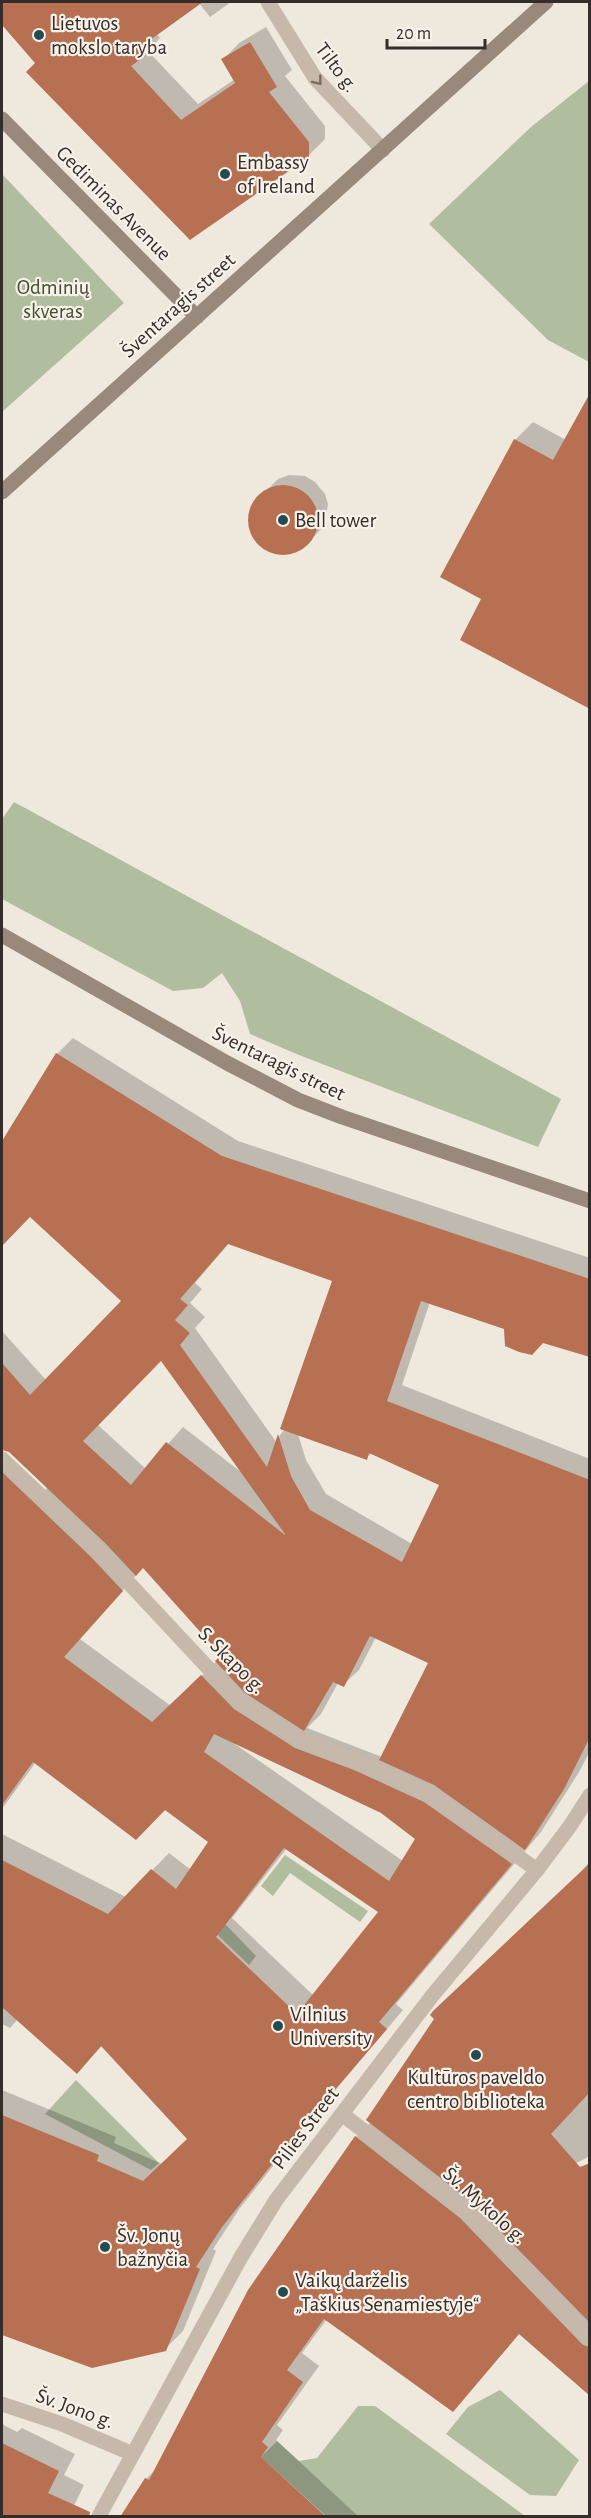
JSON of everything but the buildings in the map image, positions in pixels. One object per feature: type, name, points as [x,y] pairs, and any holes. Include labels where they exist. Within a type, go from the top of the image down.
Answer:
[{"type":"main road","name":"Šventaragis street","points":[[2,492],[546,2]]},
{"type":"main road","name":"Gediminas Avenue","points":[[2,119],[197,316]]},
{"type":"main road","name":"Šventaragis street","points":[[2,935],[226,1063],[298,1100],[590,1201]]},
{"type":"street","name":"Tilto g.","points":[[268,2],[315,78],[383,150]]},
{"type":"street","name":"S. Skapo g.","points":[[2,1459],[98,1550],[239,1701],[300,1740],[358,1761],[429,1793],[537,1870]]},
{"type":"street","name":"Pilies Street","points":[[99,2517],[241,2257],[270,2210],[427,2002],[537,1870],[590,1795]]},
{"type":"street","name":"Šv. Mykolo g.","points":[[342,2114],[467,2211],[590,2338]]},
{"type":"street","name":"Šv. Jono g.","points":[[2,2404],[72,2428],[133,2454]]},
{"type":"green space","points":[[589,81],[589,362],[548,340],[429,224],[531,127]]},
{"type":"green space","name":"Odminių skveras","points":[[2,174],[124,303],[2,412]]},
{"type":"green space","points":[[14,802],[561,1099],[538,1147],[250,1034],[240,1001],[222,973],[203,988],[173,991],[2,899],[2,819]]},
{"type":"green space","points":[[285,1855],[368,1911],[360,1922],[290,1873],[273,1896],[261,1886]]},
{"type":"green space","points":[[201,1904],[226,1925],[256,1956],[249,1965],[195,1913]]},
{"type":"green space","points":[[76,2080],[159,2163],[151,2170],[45,2114]]},
{"type":"green space","points":[[500,2390],[579,2460],[556,2496],[530,2495],[446,2434],[468,2407]]},
{"type":"green space","points":[[358,2406],[375,2406],[525,2516],[326,2516],[261,2457],[277,2441],[299,2461],[317,2458]]},
{"type":"place","name":"Lietuvos mokslo taryba","points":[[39,35]]},
{"type":"place","name":"Embassy of Ireland","points":[[225,174]]},
{"type":"place","name":"Bell tower","points":[[283,520]]},
{"type":"place","name":"Vilnius University","points":[[278,2026]]},
{"type":"place","name":"Kultūros paveldo centro biblioteka","points":[[476,2055]]},
{"type":"place","name":"Šv. Jonų bažnyčia","points":[[105,2247]]},
{"type":"place","name":"Vaikų darželis „Taškius Senamiestyje“","points":[[283,2292]]}]
